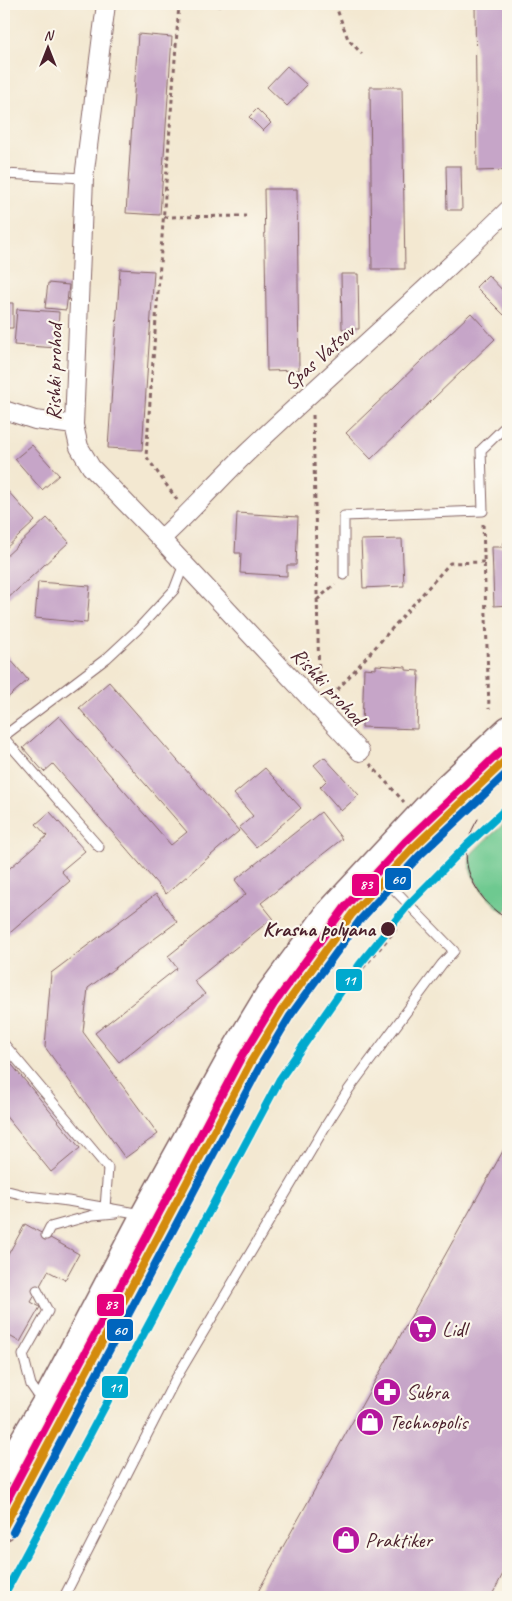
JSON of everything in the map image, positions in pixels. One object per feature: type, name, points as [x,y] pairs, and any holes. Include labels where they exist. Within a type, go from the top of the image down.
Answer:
[{"type":"main road","points":[[4,1527],[250,1063],[282,1010],[352,914],[377,873],[439,794],[508,729]]},
{"type":"main road","points":[[4,1472],[44,1404],[135,1213],[269,993],[329,912],[377,873],[412,849],[508,758]]},
{"type":"street","name":"Rishki prohod","points":[[106,4],[84,178],[74,425],[79,447],[91,467],[360,752]]},
{"type":"street","name":"Spas Vatsov","points":[[161,539],[190,513],[251,449],[508,210]]},
{"type":"street","points":[[4,410],[35,420],[74,425]]},
{"type":"lane","points":[[4,174],[84,178]]},
{"type":"lane","points":[[344,575],[344,516],[483,511],[481,450],[508,424]]},
{"type":"lane","points":[[99,847],[4,737],[106,658],[136,630],[174,590],[184,564]]},
{"type":"lane","points":[[64,1597],[175,1380],[325,1127],[361,1073],[442,964],[454,951],[377,873]]},
{"type":"lane","points":[[4,1044],[108,1168],[105,1208]]},
{"type":"lane","points":[[4,1190],[28,1196],[68,1200],[135,1213]]},
{"type":"lane","points":[[46,1236],[50,1227],[93,1216],[135,1213]]},
{"type":"lane","points":[[38,1290],[48,1311],[23,1354],[31,1385],[44,1404]]},
{"type":"path","points":[[179,4],[146,456],[177,501],[190,513]]},
{"type":"path","points":[[335,4],[348,39],[362,54]]},
{"type":"path","points":[[164,217],[246,216]]},
{"type":"path","points":[[313,393],[320,709]]},
{"type":"path","points":[[483,511],[489,709]]},
{"type":"path","points":[[320,709],[450,564],[484,562]]},
{"type":"path","points":[[317,600],[344,575]]},
{"type":"path","points":[[360,752],[399,796]]},
{"type":"path","points":[[358,974],[396,929]]},
{"type":"green space","points":[[508,821],[508,908],[504,912],[492,902],[479,886],[474,878],[469,862],[473,852]]},
{"type":"building","points":[[221,4],[221,7],[199,5]]},
{"type":"building","points":[[475,4],[507,4],[508,170],[477,171]]},
{"type":"building","points":[[138,34],[172,37],[160,215],[126,213]]},
{"type":"building","points":[[287,66],[307,85],[287,106],[267,87]]},
{"type":"building","points":[[370,87],[402,87],[405,269],[372,269]]},
{"type":"building","points":[[257,109],[271,123],[263,131],[249,117]]},
{"type":"building","points":[[446,166],[461,166],[462,210],[447,210]]},
{"type":"building","points":[[264,189],[297,189],[299,370],[267,371]]},
{"type":"building","points":[[120,269],[154,271],[142,450],[108,448]]},
{"type":"building","points":[[341,274],[358,274],[359,329],[342,329]]},
{"type":"building","points":[[488,275],[508,296],[508,312],[504,315],[476,287]]},
{"type":"building","points":[[48,283],[69,285],[66,310],[45,308]]},
{"type":"building","points":[[4,303],[13,303],[13,328],[4,328]]},
{"type":"building","points":[[17,309],[59,312],[57,348],[14,345]]},
{"type":"building","points":[[471,313],[495,339],[371,459],[346,433]]},
{"type":"building","points":[[32,445],[59,475],[42,490],[15,459]]},
{"type":"building","points":[[4,489],[35,521],[4,550]]},
{"type":"building","points":[[237,513],[298,517],[296,565],[287,565],[287,576],[240,573],[241,553],[235,553]]},
{"type":"building","points":[[47,518],[69,542],[4,602],[4,558]]},
{"type":"building","points":[[402,539],[404,586],[363,588],[361,540]]},
{"type":"building","points":[[503,543],[508,543],[508,605],[494,606],[492,547],[504,547]]},
{"type":"building","points":[[38,582],[90,586],[87,623],[35,618]]},
{"type":"building","points":[[4,652],[28,680],[4,701]]},
{"type":"building","points":[[376,665],[406,667],[406,670],[419,671],[417,729],[362,727],[364,668],[376,669]]},
{"type":"building","points":[[109,682],[239,831],[166,894],[53,764],[44,772],[23,748],[59,716],[171,845],[187,832],[79,708]]},
{"type":"building","points":[[324,757],[359,795],[341,811],[320,787],[327,780],[314,765]]},
{"type":"building","points":[[265,768],[301,808],[256,847],[239,828],[253,816],[234,794]]},
{"type":"building","points":[[50,812],[85,851],[61,871],[70,881],[4,938],[4,873],[47,836],[36,824]]},
{"type":"building","points":[[321,812],[342,839],[261,903],[273,918],[194,981],[205,994],[119,1062],[95,1033],[177,968],[168,956],[246,894],[235,880]]},
{"type":"building","points":[[156,894],[177,922],[88,988],[83,1032],[158,1134],[125,1158],[45,1047],[51,973]]},
{"type":"building","points":[[4,1055],[80,1148],[51,1172],[4,1114]]},
{"type":"building","points":[[508,1142],[508,1564],[491,1597],[255,1597]]},
{"type":"building","points":[[25,1224],[79,1254],[65,1280],[48,1271],[31,1302],[40,1307],[20,1342],[4,1333],[4,1262]]},
{"type":"tram line","points":[[478,819],[468,840],[466,850],[468,869],[484,899],[508,919]]},
{"type":"transit line","name":"83","points":[[4,1506],[241,1058],[274,1004],[345,907],[405,842],[501,751]]},
{"type":"transit line","name":"11","points":[[4,1527],[250,1063],[282,1010],[352,914],[412,849],[508,758]]},
{"type":"transit line","name":"60","points":[[13,1532],[259,1068],[290,1016],[360,920],[419,856],[508,772]]},
{"type":"transit line","name":"11","points":[[4,1595],[280,1079],[360,964],[409,904],[467,845],[508,807]]},
{"type":"place","name":"Krasna polyana","points":[[388,929]]},
{"type":"place","name":"Lidl","points":[[423,1329]]},
{"type":"place","name":"Subra","points":[[387,1392]]},
{"type":"place","name":"Technopolis","points":[[370,1422]]},
{"type":"place","name":"Praktiker","points":[[346,1540]]}]
